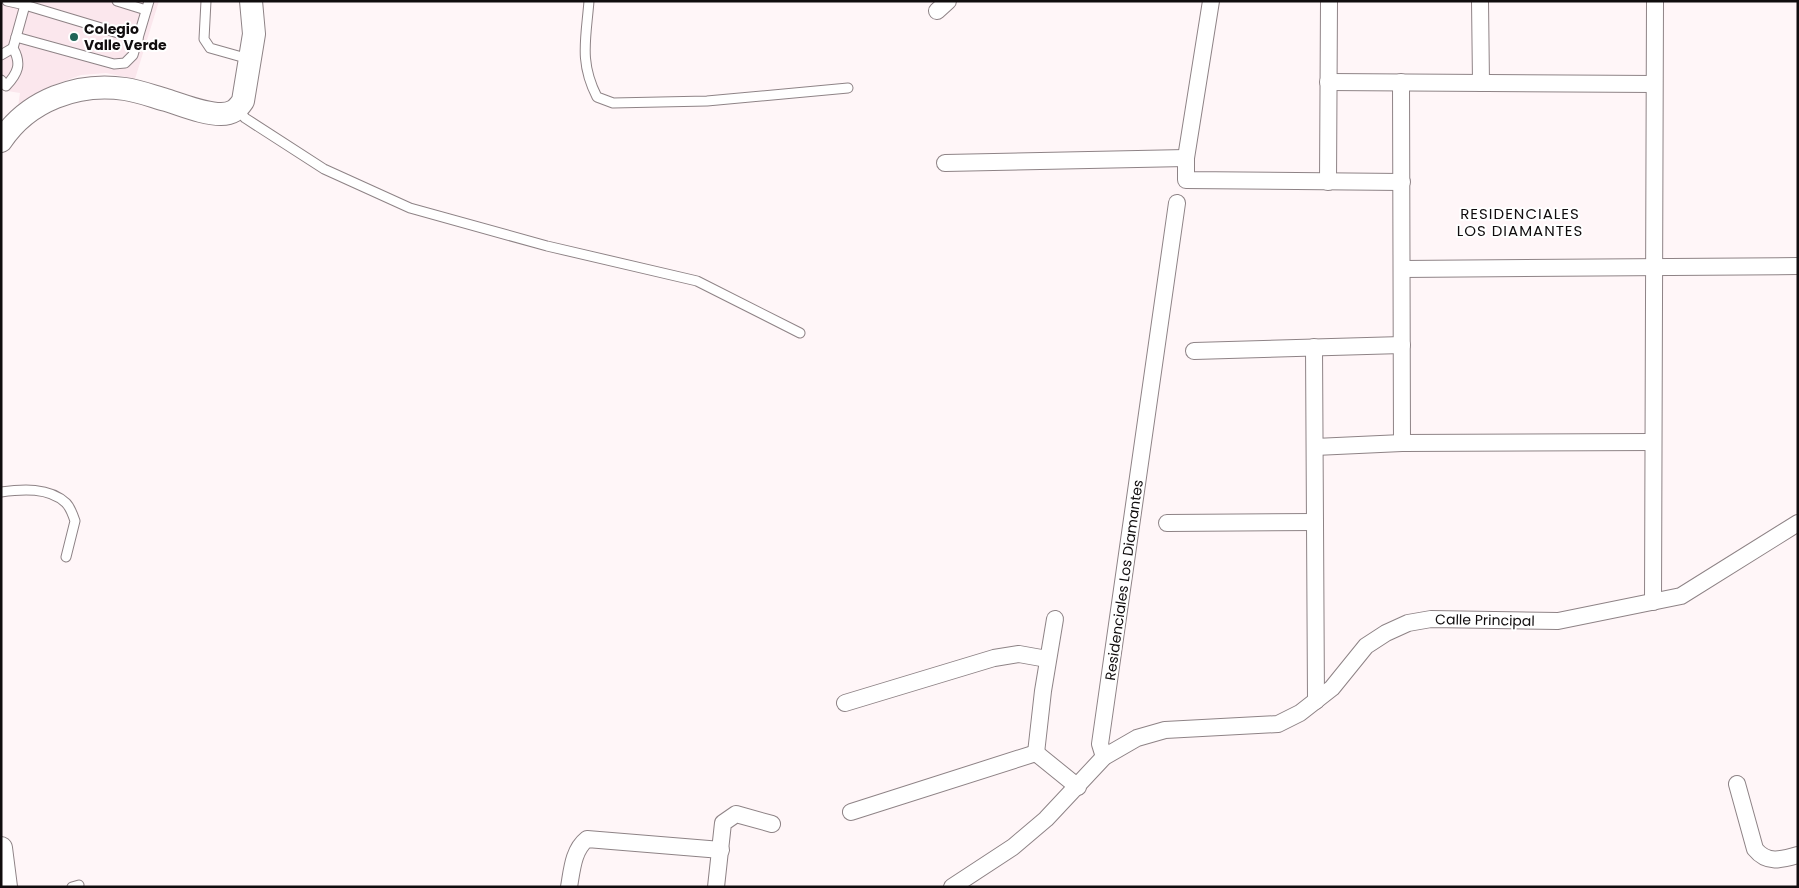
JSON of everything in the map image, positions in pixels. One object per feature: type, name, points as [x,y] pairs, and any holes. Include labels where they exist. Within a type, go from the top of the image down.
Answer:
[{"type":"street","points":[[1,141],[26,114],[48,100],[73,91],[100,87],[126,89],[213,113],[231,113],[238,109],[243,101],[254,34],[251,1]]},
{"type":"street","points":[[1211,1],[1184,178],[1188,180],[1402,182]]},
{"type":"street","points":[[1328,182],[1329,1]]},
{"type":"street","points":[[1480,1],[1481,83]]},
{"type":"street","points":[[1653,602],[1655,1]]},
{"type":"street","points":[[1328,82],[1654,84]]},
{"type":"street","points":[[1401,82],[1402,443]]},
{"type":"street","points":[[945,163],[1186,158]]},
{"type":"street","name":"Residenciales Los Diamantes","points":[[1104,757],[1100,744],[1177,203]]},
{"type":"street","points":[[1402,269],[1798,266]]},
{"type":"street","points":[[1194,351],[1402,345]]},
{"type":"street","points":[[1314,347],[1316,701]]},
{"type":"street","points":[[1315,447],[1402,443],[1653,442]]},
{"type":"street","points":[[1167,523],[1315,522]]},
{"type":"street","name":"Calle Principal","points":[[1104,757],[1138,738],[1165,730],[1278,724],[1295,716],[1332,688],[1366,646],[1386,633],[1408,624],[1431,619],[1558,621],[1681,596],[1798,523]]},
{"type":"street","points":[[1036,753],[1055,619]]},
{"type":"street","points":[[845,702],[994,658],[1019,654],[1048,659]]},
{"type":"street","points":[[1036,753],[1078,787]]},
{"type":"street","points":[[851,812],[1036,753]]},
{"type":"street","points":[[952,887],[1013,847],[1046,819],[1078,787],[1104,757]]},
{"type":"street","points":[[1737,784],[1754,849],[1760,856],[1776,860],[1798,855]]},
{"type":"street","points":[[716,887],[723,823],[736,814],[772,824]]},
{"type":"street","points":[[569,887],[576,853],[580,844],[587,839],[594,838],[720,850]]},
{"type":"street","points":[[1,848],[6,887]]},
{"type":"lane","points":[[7,1],[138,39]]},
{"type":"lane","points":[[16,37],[114,64],[125,63],[133,55],[147,6],[116,1]]},
{"type":"lane","points":[[206,1],[204,39],[210,48],[250,60]]},
{"type":"lane","points":[[589,1],[584,61],[587,79],[597,97],[613,103],[707,101],[848,88]]},
{"type":"lane","points":[[1,80],[6,86],[17,71],[18,57],[13,48],[24,5]]},
{"type":"lane","points":[[1,55],[13,48]]},
{"type":"lane","points":[[238,109],[245,118],[324,169],[410,208],[547,246],[697,281],[800,333]]},
{"type":"lane","points":[[1,492],[20,490],[51,493],[67,504],[75,521],[66,557]]},
{"type":"shaded area","name":"Colegio Valle Verde","points":[[1,1],[159,1],[135,79],[106,73],[81,75],[51,86],[18,107],[20,93],[1,90]]},
{"type":"place","name":"Colegio Valle Verde","points":[[74,37]]},
{"type":"district","name":"RESIDENCIALES LOS DIAMANTES","points":[[1520,222]]}]
